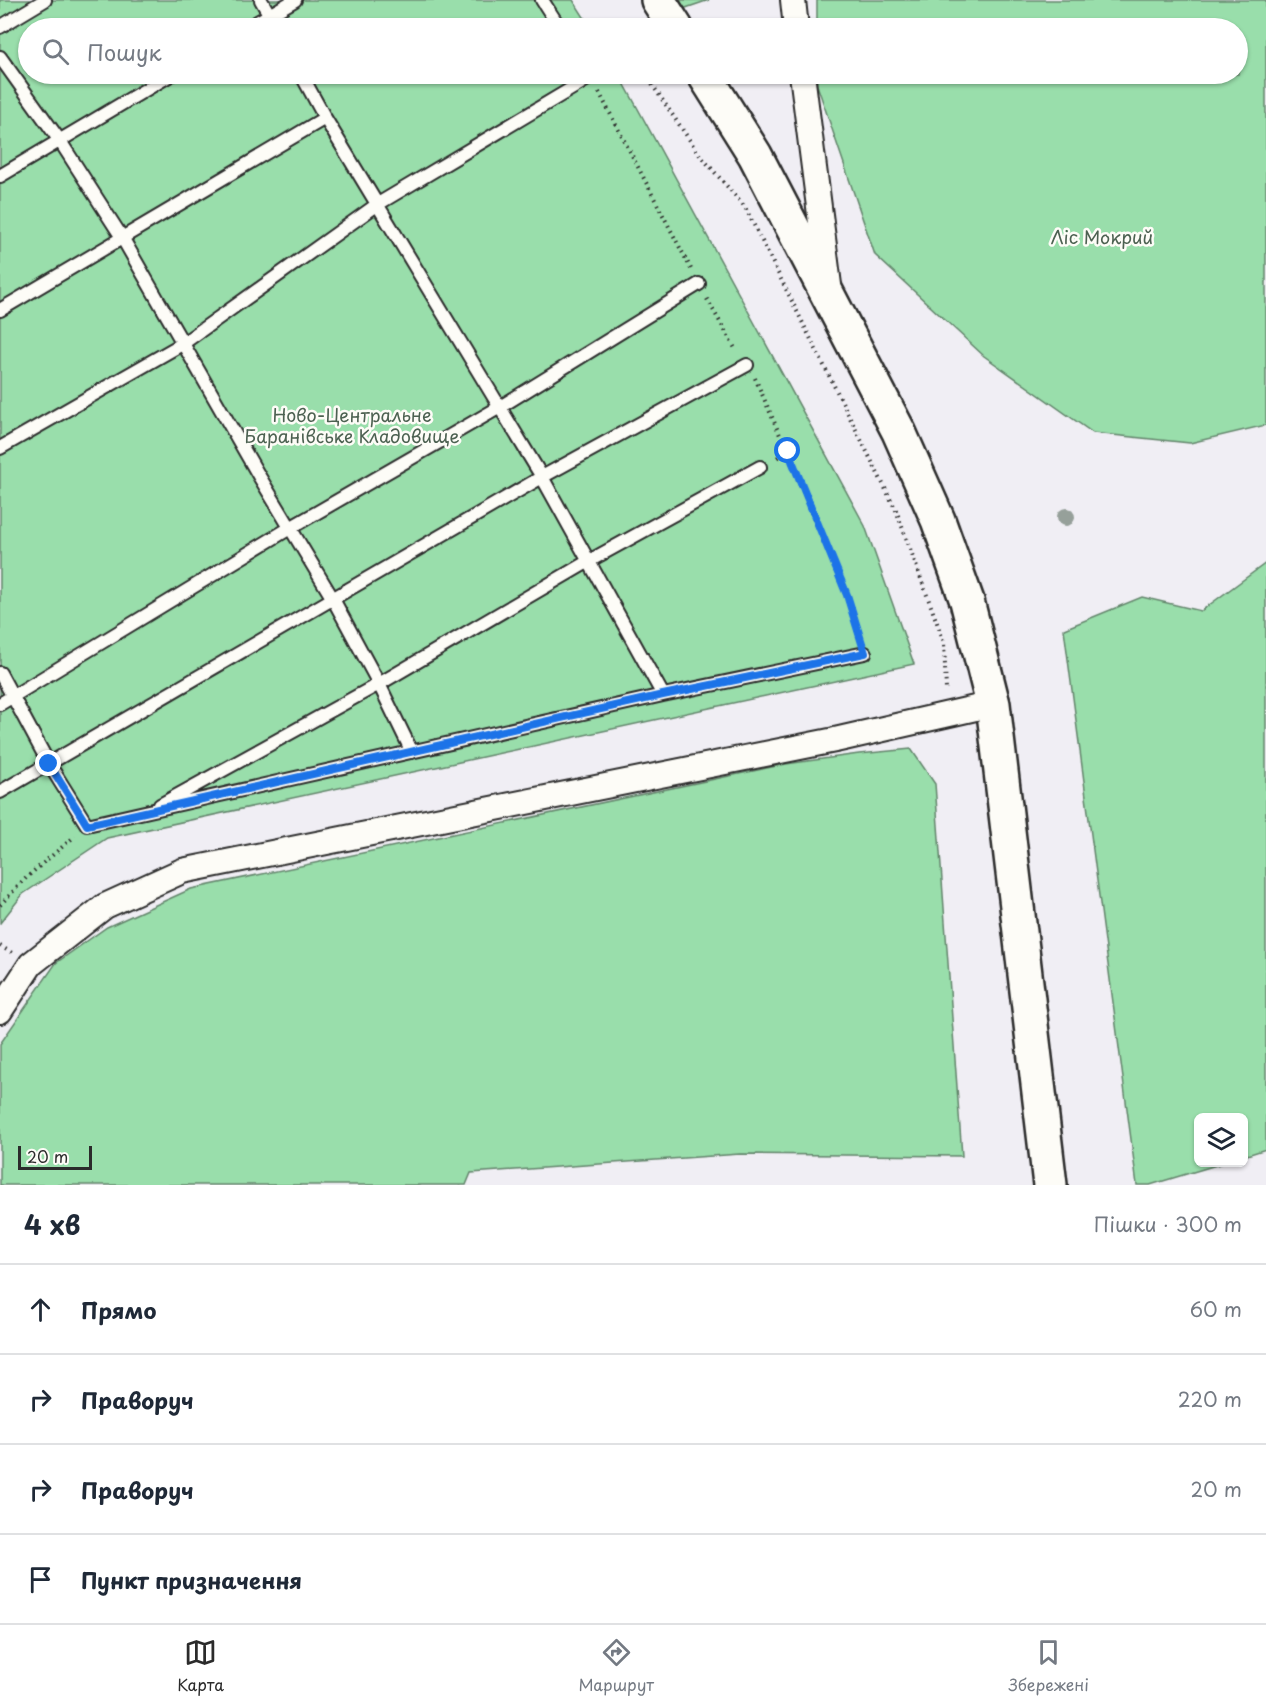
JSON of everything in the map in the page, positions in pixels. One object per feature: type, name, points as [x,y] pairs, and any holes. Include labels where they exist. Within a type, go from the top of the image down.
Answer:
[{"type":"main road","points":[[658,0],[670,18]]},
{"type":"main road","points":[[710,84],[755,155],[898,432],[938,520],[967,601],[993,704],[1050,1185]]},
{"type":"street","points":[[793,0],[795,18]]},
{"type":"street","points":[[803,84],[831,302]]},
{"type":"street","points":[[0,1011],[31,964],[105,906],[182,871],[823,742],[993,704]]},
{"type":"lane","points":[[0,27],[45,0]]},
{"type":"lane","points":[[261,0],[272,18]]},
{"type":"lane","points":[[265,18],[295,0]]},
{"type":"lane","points":[[542,0],[554,18]]},
{"type":"lane","points":[[0,57],[18,82]]},
{"type":"lane","points":[[19,84],[60,141],[123,239],[182,344],[333,599],[380,684],[412,752]]},
{"type":"lane","points":[[0,176],[155,84]]},
{"type":"lane","points":[[306,84],[542,477],[663,695]]},
{"type":"lane","points":[[0,448],[182,344],[378,204],[579,84]]},
{"type":"lane","points":[[0,310],[325,118]]},
{"type":"lane","points":[[0,704],[290,528],[500,407],[699,284]]},
{"type":"lane","points":[[0,792],[542,477],[747,365]]},
{"type":"lane","points":[[148,812],[380,684],[589,561],[760,467]]},
{"type":"lane","points":[[0,673],[49,764],[87,825],[663,695],[865,653]]},
{"type":"path","points":[[652,84],[699,154],[745,207],[896,510],[944,642],[948,714]]},
{"type":"path","points":[[788,451],[847,595],[865,653]]},
{"type":"path","points":[[0,905],[28,876],[87,825]]},
{"type":"green space","name":"Ново-Центральне Баранівське Кладовище","points":[[0,0],[573,0],[585,18],[18,18],[18,84],[624,84],[865,526],[914,664],[107,838],[23,894],[0,923]]},
{"type":"green space","points":[[658,0],[709,0],[668,14]]},
{"type":"green space","name":"Ліс Мокрий","points":[[817,0],[1266,0],[1266,425],[1190,443],[1093,433],[984,356],[875,255],[817,85],[1248,84],[1248,18],[817,18]]},
{"type":"green space","points":[[1266,563],[1266,1149],[1248,1155],[1248,1113],[1194,1113],[1194,1167],[1210,1167],[1150,1185],[1137,1185],[1064,629],[1142,597],[1201,611]]},
{"type":"green space","points":[[911,749],[935,784],[962,1156],[740,1154],[471,1173],[466,1185],[0,1185],[0,1044],[56,963],[107,927],[191,889],[786,764]]},
{"type":"route","points":[[49,764],[87,825],[663,695],[865,653],[847,595],[788,451]]}]
